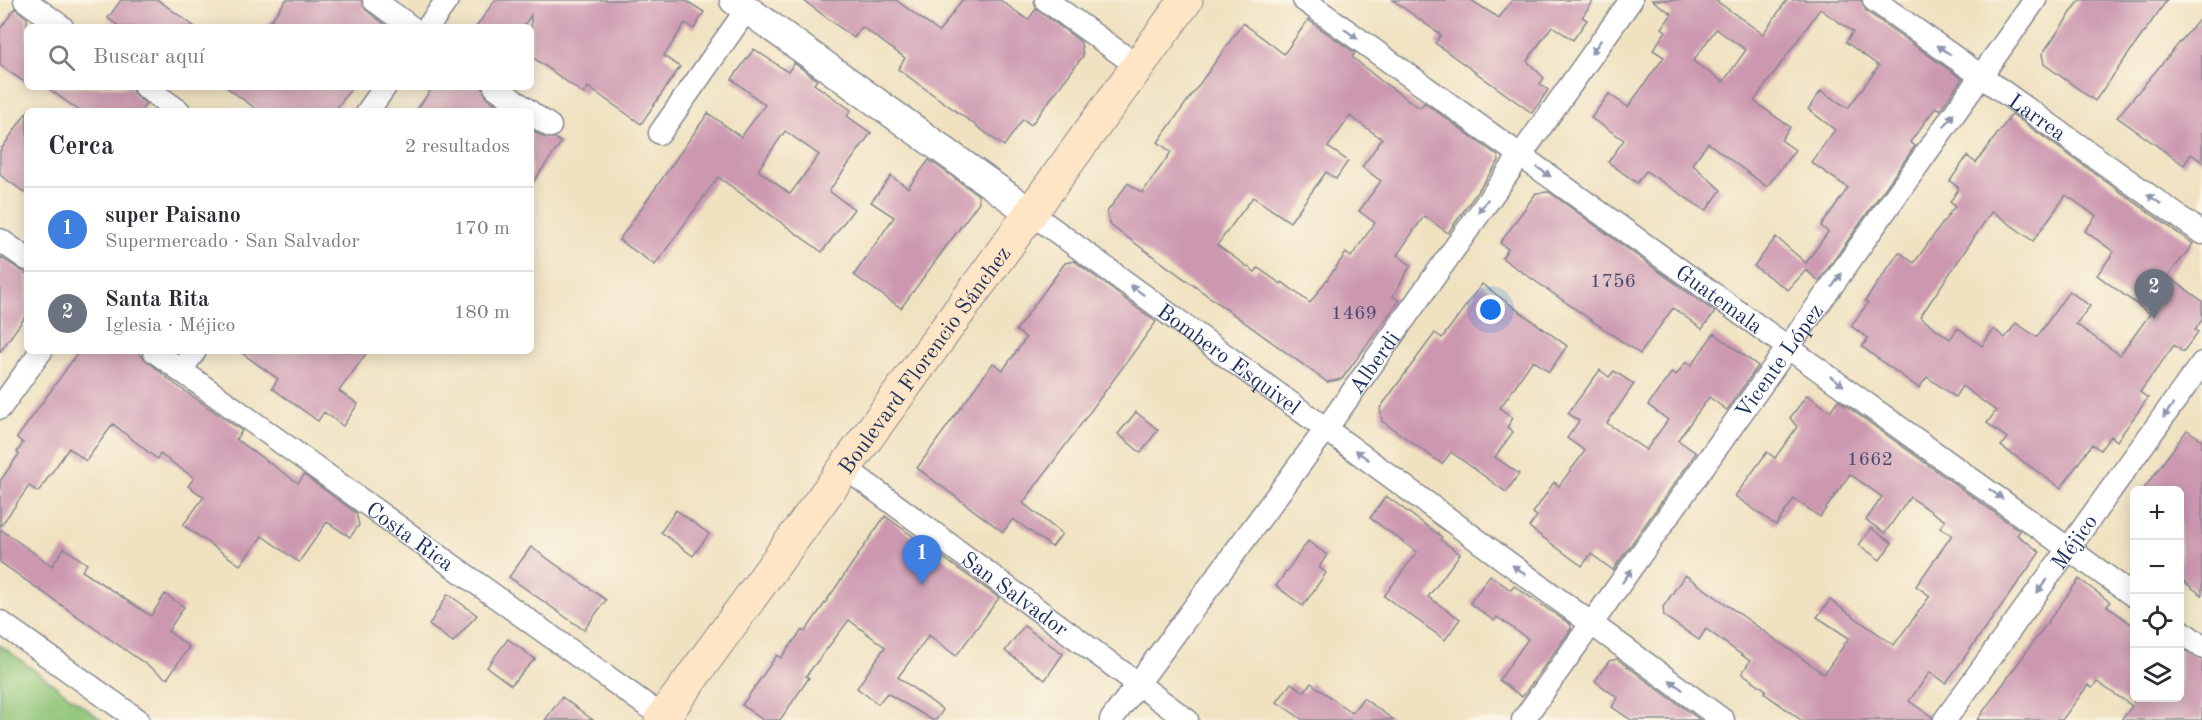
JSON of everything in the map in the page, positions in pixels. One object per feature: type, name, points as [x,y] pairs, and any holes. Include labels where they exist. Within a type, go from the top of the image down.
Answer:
[{"type":"main road","name":"Boulevard Florencio Sánchez","points":[[664,719],[844,467],[1186,0]]},
{"type":"street","points":[[25,0],[58,24]]},
{"type":"street","points":[[374,0],[407,24]]},
{"type":"street","points":[[430,24],[447,0]]},
{"type":"street","points":[[1046,0],[1139,67]]},
{"type":"street","name":"Guatemala","points":[[1304,0],[2070,547],[2131,594]]},
{"type":"street","name":"Alberdi","points":[[1111,720],[1326,429],[1630,0]]},
{"type":"street","name":"Larrea","points":[[1874,0],[2202,233]]},
{"type":"street","name":"Vicente López","points":[[1523,720],[2035,0]]},
{"type":"street","points":[[660,134],[741,4]]},
{"type":"street","name":"Bombero Esquivel","points":[[741,4],[1031,213],[1724,720]]},
{"type":"street","points":[[150,90],[175,108]]},
{"type":"street","points":[[370,108],[383,90]]},
{"type":"street","points":[[499,90],[524,108]]},
{"type":"street","points":[[534,115],[550,126]]},
{"type":"street","points":[[0,240],[24,257]]},
{"type":"street","points":[[0,408],[39,354]]},
{"type":"street","name":"Costa Rica","points":[[158,354],[664,719]]},
{"type":"street","points":[[180,371],[193,354]]},
{"type":"street","name":"Méjico","points":[[1945,720],[2202,363]]},
{"type":"street","name":"San Salvador","points":[[844,467],[1187,720]]},
{"type":"street","points":[[0,622],[138,720]]},
{"type":"street","points":[[2184,633],[2202,646]]},
{"type":"green space","points":[[0,645],[102,720],[0,720]]},
{"type":"building","points":[[121,0],[158,0],[191,24],[116,24],[108,18]]},
{"type":"building","points":[[286,0],[361,0],[366,10],[384,24],[268,24]]},
{"type":"building","points":[[495,0],[685,0],[704,12],[694,29],[685,23],[664,56],[680,67],[641,124],[588,87],[584,94],[534,58],[534,24],[531,24],[531,15],[525,24],[478,24]]},
{"type":"building","points":[[803,0],[896,0],[939,32],[962,0],[1000,0],[1028,20],[1036,9],[1081,42],[1083,56],[1031,125],[1023,119],[1004,146],[898,69],[905,58],[862,27],[854,38]]},
{"type":"building","points":[[1393,0],[1471,0],[1499,18],[1512,0],[1594,0],[1582,17],[1587,20],[1573,40],[1552,26],[1527,61],[1544,78],[1540,84],[1548,90],[1532,113],[1435,43],[1441,35]]},
{"type":"building","points":[[1652,0],[1715,0],[1763,34],[1787,0],[1861,0],[1866,11],[1962,79],[1940,110],[1936,107],[1910,142],[1915,146],[1819,281],[1806,270],[1788,290],[1754,266],[1776,237],[1806,263],[1828,232],[1821,226],[1848,188],[1811,162],[1835,130],[1808,109],[1821,91],[1848,108],[1879,66],[1846,42],[1853,32],[1820,9],[1754,101],[1790,127],[1781,140],[1795,150],[1767,187],[1708,143],[1692,164],[1721,190],[1706,211],[1646,171],[1637,183],[1608,162],[1624,140],[1591,118],[1609,94],[1628,107],[1664,57],[1653,50],[1666,31],[1662,28],[1672,14]],"holes":[[[1716,29],[1746,50],[1723,82],[1693,61]]]},
{"type":"building","points":[[2080,0],[2167,0],[2095,101],[2044,64],[2042,54]]},
{"type":"building","points":[[15,8],[27,18],[27,24],[24,24],[24,82],[0,65],[0,29]]},
{"type":"building","points":[[2202,16],[2202,162],[2191,154],[2184,165],[2117,117]]},
{"type":"building","points":[[1308,20],[1355,53],[1352,57],[1380,80],[1420,108],[1424,103],[1498,156],[1499,161],[1448,233],[1424,216],[1397,255],[1411,265],[1393,296],[1399,301],[1342,379],[1327,382],[1110,225],[1107,212],[1128,183],[1142,193],[1171,152],[1158,142],[1243,23],[1284,54]],"holes":[[[1350,116],[1382,139],[1362,167],[1381,181],[1359,211],[1375,223],[1351,257],[1346,253],[1310,303],[1282,282],[1281,284],[1258,268],[1255,272],[1217,245],[1253,197],[1290,222],[1326,172],[1336,179],[1348,161],[1328,147]]]},
{"type":"building","points":[[754,49],[788,72],[794,63],[817,80],[814,84],[851,110],[847,116],[871,133],[829,191],[854,209],[822,252],[718,177],[655,265],[619,240],[708,113],[741,137],[765,105],[732,79]],"holes":[[[785,131],[819,155],[790,194],[758,170]]]},
{"type":"building","points":[[50,90],[132,90],[146,104],[143,108],[76,108]]},
{"type":"building","points":[[230,90],[350,90],[337,108],[255,108]]},
{"type":"building","points":[[431,90],[483,90],[487,98],[502,108],[418,108]]},
{"type":"building","points":[[2012,114],[2193,244],[2168,276],[2202,301],[2202,320],[2195,330],[2198,332],[2183,352],[2174,345],[2140,392],[2148,398],[2117,441],[2111,436],[2100,450],[2092,444],[2061,488],[2001,446],[2007,438],[1987,423],[1996,411],[1962,386],[1955,397],[1927,377],[1919,388],[1862,347],[1868,338],[1851,326],[1868,303],[1865,301],[1899,252],[1914,263],[1955,206],[1950,202],[1959,188],[1950,181],[1967,156],[1976,163]],"holes":[[[2066,195],[2096,216],[2085,231],[2114,252],[2097,275],[2150,314],[2120,355],[2076,324],[2090,306],[2069,291],[2037,337],[2016,323],[2005,338],[1994,329],[1982,346],[1958,328],[1950,339],[1920,317],[1992,211],[2033,241]]]},
{"type":"building","points":[[24,116],[24,192],[0,175],[0,151]]},
{"type":"building","points":[[534,131],[543,137],[555,138],[561,143],[534,181]]},
{"type":"building","points":[[929,160],[978,195],[979,202],[901,308],[854,275],[894,217],[871,202],[891,176],[908,188]]},
{"type":"building","points":[[1549,192],[1715,312],[1702,329],[1673,308],[1640,354],[1502,258],[1508,249],[1500,243],[1536,193]]},
{"type":"building","points":[[0,257],[24,272],[24,318],[0,352]]},
{"type":"building","points":[[1074,261],[1156,322],[1023,503],[1062,534],[1052,547],[1013,519],[1003,532],[917,468],[993,363],[1003,370],[1026,338],[1016,330],[1065,263]]},
{"type":"building","points":[[1482,284],[1567,346],[1549,372],[1533,360],[1500,408],[1513,418],[1507,427],[1513,432],[1495,457],[1519,474],[1506,492],[1451,452],[1442,464],[1382,421],[1380,408],[1435,333],[1442,338]]},
{"type":"building","points":[[1714,333],[1758,366],[1727,410],[1709,397],[1678,440],[1696,453],[1613,570],[1591,554],[1582,566],[1529,527],[1537,516],[1533,513],[1554,482],[1559,486],[1585,451],[1567,438],[1579,421],[1568,413],[1600,370],[1609,377],[1614,371],[1634,384],[1607,423],[1646,450],[1668,420],[1648,405],[1672,372],[1676,375],[1686,362],[1691,366]]},
{"type":"building","points":[[77,354],[139,354],[172,382],[242,431],[236,439],[298,483],[304,475],[356,513],[359,525],[350,537],[327,522],[299,562],[262,536],[240,565],[183,525],[204,497],[188,486],[194,478],[160,454],[157,459],[113,424],[86,461],[69,448],[38,492],[29,486],[0,527],[0,481],[19,454],[17,452],[23,443],[17,438]]},
{"type":"building","points":[[243,354],[366,354],[339,391],[358,404],[343,426],[324,412],[318,421],[272,388],[278,379]]},
{"type":"building","points":[[1807,395],[1830,411],[1838,400],[2020,531],[2017,535],[2040,552],[1946,683],[1930,672],[1909,701],[1932,717],[1932,720],[1801,720],[1764,693],[1766,690],[1742,673],[1750,661],[1706,629],[1699,640],[1664,616],[1663,607],[1685,575],[1824,674],[1849,638],[1817,617],[1830,600],[1894,645],[1930,596],[1916,586],[1952,535],[1940,527],[1945,521],[1910,497],[1885,533],[1866,520],[1882,497],[1850,474],[1820,517],[1794,499],[1776,525],[1735,496],[1767,452],[1775,458],[1797,427],[1790,418]]},
{"type":"building","points":[[1136,412],[1158,430],[1141,453],[1118,434]]},
{"type":"building","points":[[2187,430],[2202,440],[2202,595],[2184,582],[2184,486],[2146,486]]},
{"type":"building","points":[[1386,496],[1442,537],[1440,539],[1460,554],[1428,597],[1460,619],[1445,640],[1384,596],[1417,552],[1370,518]]},
{"type":"building","points":[[676,510],[709,534],[693,556],[661,532]]},
{"type":"building","points":[[885,516],[999,598],[956,656],[929,635],[898,677],[943,710],[936,720],[932,720],[887,693],[878,704],[857,688],[885,647],[849,620],[806,676],[809,678],[780,720],[763,720],[742,705],[777,655],[781,658],[802,630],[805,632]]},
{"type":"building","points":[[1871,528],[1892,543],[1880,560],[1859,545]]},
{"type":"building","points":[[0,529],[52,566],[64,548],[87,564],[82,571],[151,616],[165,594],[184,607],[168,631],[189,647],[167,679],[0,562]]},
{"type":"building","points":[[1308,541],[1327,555],[1319,567],[1326,573],[1303,606],[1276,586]]},
{"type":"building","points":[[531,547],[606,600],[584,630],[509,577]]},
{"type":"building","points":[[1490,575],[1511,590],[1514,586],[1571,625],[1571,629],[1522,697],[1499,680],[1528,639],[1497,617],[1494,621],[1470,603]]},
{"type":"building","points":[[2079,579],[2110,602],[2107,606],[2130,623],[2130,702],[2184,702],[2184,649],[2202,660],[2202,720],[2121,720],[2132,706],[2097,682],[2092,688],[2088,685],[2062,720],[1977,720]]},
{"type":"building","points":[[448,594],[477,615],[453,642],[429,625]]},
{"type":"building","points":[[1024,626],[1063,654],[1045,680],[1005,651]]},
{"type":"building","points":[[508,639],[535,659],[511,685],[487,667]]},
{"type":"building","points":[[1617,659],[1700,720],[1631,720],[1612,707],[1618,698],[1595,681],[1609,661]]},
{"type":"building","points":[[1291,683],[1304,692],[1311,683],[1352,713],[1363,698],[1394,720],[1303,720],[1277,702]]},
{"type":"building","points":[[562,697],[593,720],[545,720]]},
{"type":"place","name":"Santa Rita","points":[[2154,319]]},
{"type":"place","name":"super Paisano","points":[[922,585]]}]
